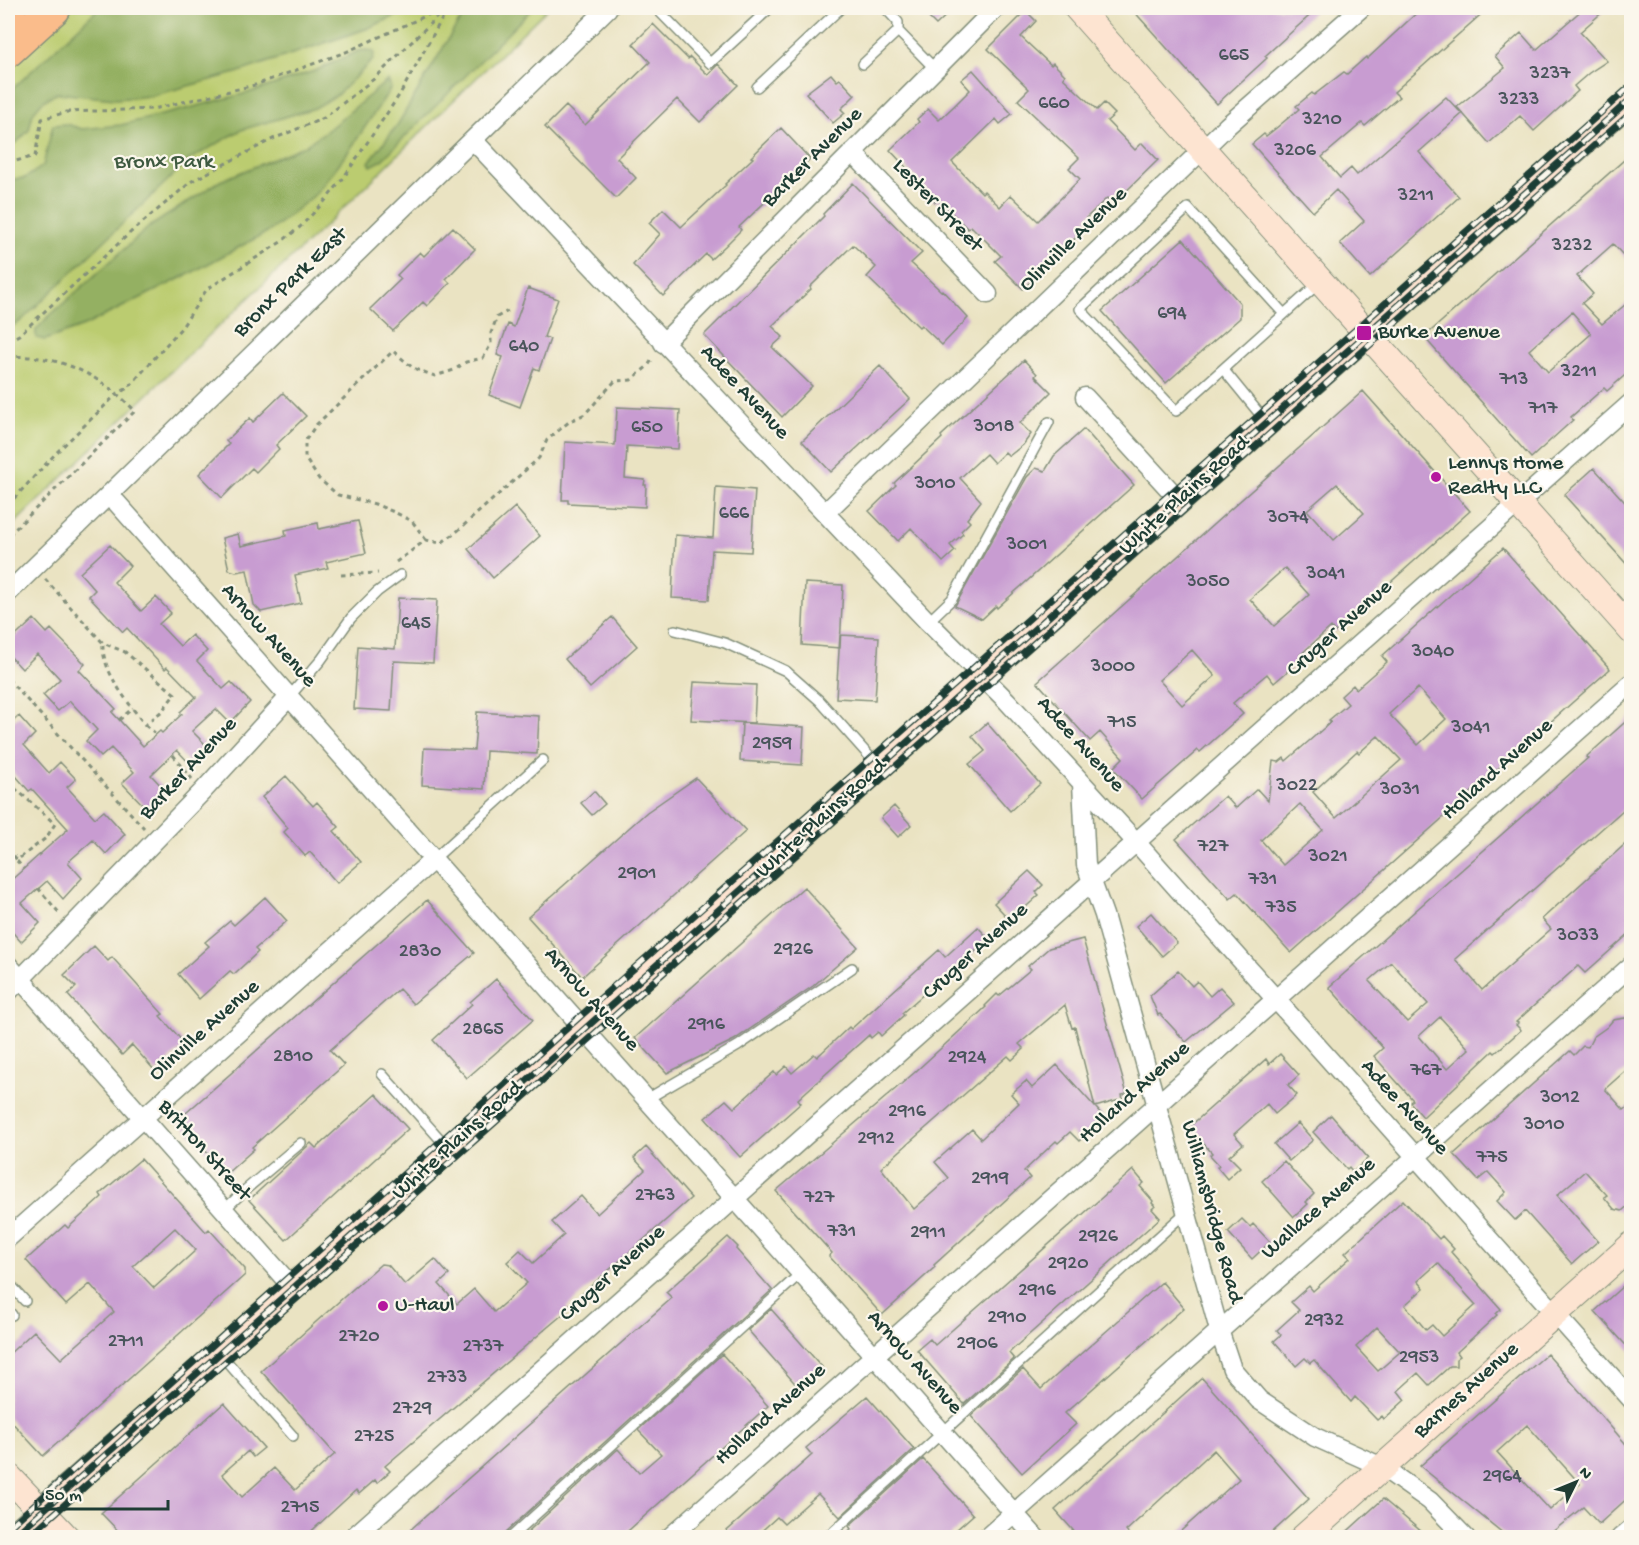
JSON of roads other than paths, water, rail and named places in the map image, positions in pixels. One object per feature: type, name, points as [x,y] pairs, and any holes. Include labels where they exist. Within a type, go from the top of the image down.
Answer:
[{"type":"highway","points":[[8,50],[54,8]]},
{"type":"main road","points":[[1077,8],[1632,631]]},
{"type":"main road","name":"White Plains Road","points":[[11,1538],[1632,99]]},
{"type":"main road","name":"Barnes Avenue","points":[[1302,1538],[1632,1245]]},
{"type":"main road","points":[[8,1476],[68,1538]]},
{"type":"street","name":"Bronx Park East","points":[[8,593],[608,8]]},
{"type":"street","name":"Barker Avenue","points":[[663,343],[996,8]]},
{"type":"street","name":"Olinville Avenue","points":[[825,513],[1203,149],[1361,8]]},
{"type":"street","name":"Adee Avenue","points":[[473,140],[928,622],[1007,701],[1136,842],[1632,1400]]},
{"type":"street","name":"Lester Street","points":[[852,152],[988,294]]},
{"type":"street","points":[[1085,397],[1180,501]]},
{"type":"street","name":"Cruger Avenue","points":[[352,1538],[1632,402]]},
{"type":"street","name":"Arnow Avenue","points":[[109,494],[1036,1538]]},
{"type":"street","name":"Holland Avenue","points":[[669,1538],[1632,683]]},
{"type":"street","name":"Barker Avenue","points":[[14,986],[202,792],[289,697]]},
{"type":"street","name":"Williamsbridge Road","points":[[1082,783],[1086,865],[1104,915],[1219,1330],[1232,1369],[1260,1400],[1315,1437],[1382,1467],[1430,1501],[1466,1538]]},
{"type":"street","name":"Olinville Avenue","points":[[8,1238],[434,859]]},
{"type":"street","name":"Britton Street","points":[[8,965],[14,986],[143,1118],[293,1288]]},
{"type":"street","name":"Wallace Avenue","points":[[986,1538],[1632,965]]},
{"type":"street","points":[[1620,1538],[1632,1527]]},
{"type":"lane","points":[[656,8],[710,63],[770,8]]},
{"type":"lane","points":[[757,87],[842,8]]},
{"type":"lane","points":[[885,8],[898,22],[898,31],[934,69]]},
{"type":"lane","points":[[863,64],[898,31]]},
{"type":"lane","points":[[1284,314],[1188,208],[1080,309],[1176,411],[1321,282]]},
{"type":"lane","points":[[1223,369],[1267,423]]},
{"type":"lane","points":[[928,622],[952,599],[1049,422]]},
{"type":"lane","name":"Barker Avenue","points":[[289,697],[321,660],[351,618],[377,592],[400,575]]},
{"type":"lane","points":[[675,630],[725,644],[786,671],[820,701],[879,768]]},
{"type":"lane","points":[[434,859],[543,760]]},
{"type":"lane","points":[[647,1099],[738,1046],[852,968]]},
{"type":"lane","points":[[382,1074],[449,1149]]},
{"type":"lane","points":[[224,1210],[302,1143]]},
{"type":"lane","points":[[826,1538],[1186,1212]]},
{"type":"lane","points":[[510,1538],[801,1273]]},
{"type":"lane","points":[[8,1282],[25,1301]]},
{"type":"lane","points":[[219,1353],[293,1436]]},
{"type":"railway","points":[[8,1528],[622,979],[1632,85]]},
{"type":"railway","points":[[12,1538],[1632,98]]},
{"type":"railway","points":[[27,1538],[1632,112]]},
{"type":"place","name":"Burke Avenue","points":[[1364,333]]},
{"type":"place","name":"Lennys Home Realty LLC","points":[[1436,477]]},
{"type":"place","name":"U-Haul","points":[[383,1306]]},
{"type":"park label","name":"Bronx Park","points":[[164,163]]}]
